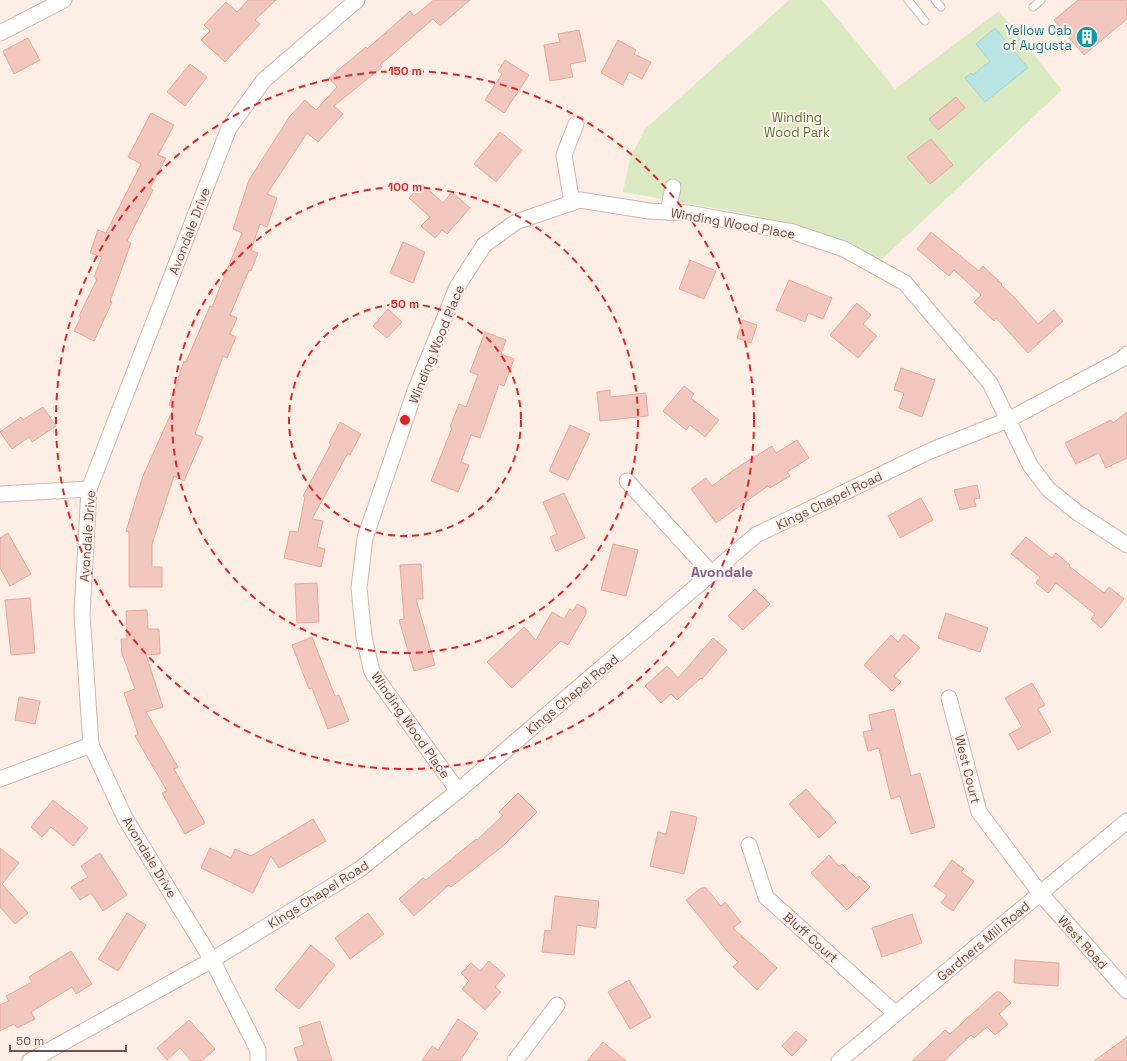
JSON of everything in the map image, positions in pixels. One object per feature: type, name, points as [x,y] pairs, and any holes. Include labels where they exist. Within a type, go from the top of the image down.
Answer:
[{"type":"street","points":[[0,33],[64,0]]},
{"type":"street","name":"Avondale Drive","points":[[258,1061],[258,1050],[212,960],[125,818],[91,745],[82,614],[89,488],[229,128],[264,80],[357,0]]},
{"type":"street","points":[[572,203],[564,155],[576,124]]},
{"type":"street","points":[[668,212],[673,187]]},
{"type":"street","name":"Winding Wood Place","points":[[458,791],[372,672],[364,637],[359,588],[365,538],[416,391],[457,287],[484,246],[516,222],[580,200],[649,211],[688,213],[793,232],[844,249],[905,283],[990,383],[1008,420]]},
{"type":"street","name":"Kings Chapel Road","points":[[30,1061],[212,960],[360,869],[458,791],[756,535],[930,451],[1008,420],[1122,359],[1127,354]]},
{"type":"street","points":[[1008,420],[1030,465],[1048,489],[1078,513],[1127,545]]},
{"type":"street","points":[[627,481],[712,574]]},
{"type":"street","points":[[0,494],[89,488]]},
{"type":"street","name":"West Court","points":[[949,698],[979,812],[1040,893]]},
{"type":"street","points":[[0,779],[91,745]]},
{"type":"street","name":"Gardners Mill Road","points":[[839,1061],[1127,821]]},
{"type":"street","name":"Bluff Court","points":[[749,845],[766,897],[896,1014]]},
{"type":"street","name":"West Road","points":[[1040,893],[1127,991]]},
{"type":"street","points":[[515,1061],[557,1005]]},
{"type":"lane","points":[[908,0],[925,21]]},
{"type":"lane","points":[[935,0],[941,7]]},
{"type":"lane","points":[[1033,7],[1041,0]]},
{"type":"green space","name":"Winding Wood Park","points":[[789,0],[822,0],[895,89],[999,11],[1062,90],[879,262],[811,229],[758,216],[623,192],[630,158],[645,129]]},
{"type":"water","points":[[995,28],[1028,68],[985,102],[965,78],[971,73],[973,75],[990,61],[976,44]]},
{"type":"building","points":[[248,0],[276,0],[255,20],[260,24],[225,62],[201,40],[210,31],[204,25],[226,2],[237,12]]},
{"type":"building","points":[[434,0],[470,0],[440,26],[433,19],[380,65],[382,67],[334,106],[343,114],[318,142],[307,133],[267,194],[277,198],[267,227],[260,224],[251,250],[258,253],[251,271],[249,270],[230,315],[237,318],[230,334],[236,337],[227,358],[223,356],[195,434],[203,437],[184,481],[174,476],[152,544],[152,567],[162,567],[162,587],[129,587],[129,532],[126,531],[143,476],[174,407],[169,405],[184,361],[186,362],[210,306],[212,307],[242,233],[233,229],[249,180],[290,116],[305,100],[316,110],[337,87],[329,78],[366,47],[367,49],[410,11],[414,16]]},
{"type":"building","name":"Yellow Cab of Augusta","points":[[1078,0],[1127,0],[1127,19],[1084,55],[1054,20]]},
{"type":"building","points":[[579,30],[586,61],[570,64],[573,77],[550,81],[544,45],[560,42],[558,34]]},
{"type":"building","points":[[28,38],[40,60],[14,74],[3,51]]},
{"type":"building","points":[[618,40],[636,50],[634,54],[651,62],[642,79],[629,72],[623,85],[601,73]]},
{"type":"building","points":[[505,60],[529,75],[504,113],[485,100],[502,74],[498,71]]},
{"type":"building","points":[[190,64],[207,77],[185,106],[167,92]]},
{"type":"building","points":[[956,97],[965,108],[938,130],[929,119]]},
{"type":"building","points":[[151,113],[174,125],[158,155],[166,158],[150,188],[153,190],[127,241],[131,243],[110,301],[112,302],[94,341],[74,331],[81,317],[79,316],[97,279],[94,277],[102,257],[90,253],[98,230],[106,233],[141,164],[128,157]]},
{"type":"building","points":[[500,132],[522,150],[496,182],[474,164]]},
{"type":"building","points":[[931,139],[953,165],[930,184],[907,157]]},
{"type":"building","points":[[422,184],[443,203],[452,192],[470,208],[447,234],[442,230],[435,238],[421,226],[430,217],[409,198]]},
{"type":"building","points":[[931,232],[979,271],[983,266],[1002,284],[1001,285],[1015,298],[1038,324],[1054,310],[1063,321],[1028,353],[996,318],[994,321],[974,302],[981,295],[954,270],[949,276],[917,249]]},
{"type":"building","points":[[403,242],[425,252],[413,283],[390,273]]},
{"type":"building","points":[[690,260],[716,271],[704,299],[679,289]]},
{"type":"building","points":[[789,280],[832,298],[823,319],[808,313],[805,322],[776,310]]},
{"type":"building","points":[[857,303],[871,315],[863,324],[877,336],[858,358],[830,335]]},
{"type":"building","points":[[388,309],[402,322],[387,338],[373,326]]},
{"type":"building","points":[[743,320],[757,325],[751,343],[737,338]]},
{"type":"building","points":[[485,332],[506,340],[501,354],[514,359],[504,386],[499,384],[480,438],[471,435],[461,462],[469,465],[458,492],[431,481],[452,428],[450,427],[459,404],[466,407],[478,375],[470,372]]},
{"type":"building","points":[[901,368],[935,380],[922,417],[899,408],[904,393],[894,390]]},
{"type":"building","points":[[684,386],[694,394],[691,398],[719,420],[705,437],[690,425],[686,430],[663,411]]},
{"type":"building","points":[[610,390],[610,397],[646,393],[648,416],[600,421],[597,392]]},
{"type":"building","points":[[43,407],[56,426],[32,442],[29,437],[12,449],[0,432],[21,417],[23,420]]},
{"type":"building","points":[[1127,412],[1127,458],[1106,468],[1099,453],[1076,464],[1065,443],[1111,420],[1113,423]]},
{"type":"building","points":[[340,422],[361,434],[350,455],[348,453],[312,519],[323,521],[317,547],[325,549],[321,567],[284,558],[290,531],[298,532],[305,497],[303,496],[331,444],[329,443]]},
{"type":"building","points":[[570,425],[590,434],[568,480],[549,471]]},
{"type":"building","points":[[797,440],[809,458],[787,472],[790,476],[770,488],[768,486],[716,523],[691,489],[706,478],[712,486],[732,471],[772,446],[776,453]]},
{"type":"building","points":[[977,485],[980,498],[974,499],[976,506],[960,510],[954,490]]},
{"type":"building","points":[[564,493],[585,538],[556,551],[550,537],[557,534],[543,502]]},
{"type":"building","points":[[921,498],[933,520],[900,538],[888,516]]},
{"type":"building","points":[[8,533],[31,574],[10,586],[0,568],[0,538]]},
{"type":"building","points":[[1026,537],[1052,558],[1056,553],[1070,565],[1069,566],[1104,593],[1109,587],[1124,599],[1101,628],[1091,619],[1095,614],[1056,583],[1048,593],[1036,583],[1040,577],[1011,554]]},
{"type":"building","points":[[613,544],[638,550],[626,596],[601,590]]},
{"type":"building","points":[[421,564],[423,599],[416,599],[435,665],[414,671],[399,620],[404,619],[400,565]]},
{"type":"building","points":[[317,583],[319,622],[297,623],[295,584]]},
{"type":"building","points":[[755,589],[770,604],[743,630],[728,616]]},
{"type":"building","points":[[30,598],[35,653],[11,655],[5,600]]},
{"type":"building","points":[[577,604],[586,609],[586,614],[568,645],[561,641],[512,688],[487,662],[524,627],[536,640],[552,612],[564,619],[570,609],[573,611]]},
{"type":"building","points":[[147,610],[148,629],[159,629],[160,654],[146,655],[163,707],[146,712],[178,767],[174,769],[205,823],[185,834],[162,793],[167,791],[135,736],[138,734],[124,693],[135,689],[122,656],[121,639],[127,639],[126,611]]},
{"type":"building","points":[[946,613],[988,628],[980,652],[938,638]]},
{"type":"building","points":[[904,634],[920,648],[894,676],[901,682],[892,691],[864,665],[891,635],[898,642]]},
{"type":"building","points":[[312,637],[335,696],[339,695],[349,721],[328,729],[312,688],[309,689],[292,645]]},
{"type":"building","points":[[713,638],[727,650],[702,679],[701,678],[677,700],[671,694],[661,703],[645,686],[667,666],[678,678]]},
{"type":"building","points":[[1032,683],[1045,705],[1038,709],[1051,732],[1018,750],[1009,734],[1022,727],[1005,698]]},
{"type":"building","points":[[19,697],[40,701],[35,724],[15,720]]},
{"type":"building","points":[[894,709],[911,776],[920,773],[935,827],[911,834],[900,796],[891,799],[879,748],[868,751],[863,732],[872,730],[869,715]]},
{"type":"building","points":[[806,789],[836,822],[819,838],[789,804]]},
{"type":"building","points":[[518,793],[537,812],[503,846],[451,887],[449,885],[414,916],[399,899],[423,878],[426,880],[476,839],[477,840],[503,815],[499,812]]},
{"type":"building","points":[[53,800],[88,828],[73,846],[51,827],[42,837],[31,827]]},
{"type":"building","points":[[671,811],[697,817],[684,874],[650,866],[658,832],[666,834]]},
{"type":"building","points":[[313,819],[326,841],[279,868],[271,856],[253,893],[201,868],[210,848],[231,858],[235,849],[251,856]]},
{"type":"building","points":[[0,848],[19,863],[2,884],[28,913],[15,924],[0,907]]},
{"type":"building","points":[[100,853],[127,895],[103,911],[91,893],[80,900],[71,887],[88,877],[81,866]]},
{"type":"building","points":[[829,855],[839,866],[842,864],[856,878],[859,876],[870,887],[847,910],[811,873]]},
{"type":"building","points":[[952,860],[964,869],[961,872],[974,881],[953,911],[941,903],[947,895],[934,886]]},
{"type":"building","points":[[701,888],[706,888],[721,906],[725,902],[741,922],[733,928],[777,968],[757,990],[733,967],[738,962],[728,952],[686,900]]},
{"type":"building","points":[[555,896],[599,901],[596,928],[577,925],[574,955],[542,952],[545,930],[551,931]]},
{"type":"building","points":[[127,913],[146,925],[118,971],[98,959]]},
{"type":"building","points":[[368,913],[384,934],[350,959],[335,938]]},
{"type":"building","points":[[912,914],[922,943],[882,957],[872,928]]},
{"type":"building","points":[[311,945],[335,965],[299,1009],[275,989]]},
{"type":"building","points":[[71,951],[92,984],[76,994],[72,987],[31,1012],[35,1019],[17,1028],[14,1024],[0,1031],[0,1005],[9,1001],[6,996],[32,982],[29,977]]},
{"type":"building","points":[[1015,960],[1059,963],[1058,986],[1014,983]]},
{"type":"building","points":[[489,961],[505,975],[495,987],[501,992],[485,1010],[462,989],[469,981],[461,973],[471,963],[480,971]]},
{"type":"building","points":[[629,980],[651,1017],[630,1029],[608,992]]},
{"type":"building","points":[[996,992],[1000,992],[1011,1003],[999,1014],[1008,1024],[995,1035],[987,1027],[974,1038],[971,1035],[944,1061],[912,1061],[945,1030],[950,1034]]},
{"type":"building","points":[[458,1019],[478,1033],[460,1061],[422,1061],[432,1046],[438,1050]]},
{"type":"building","points":[[189,1020],[215,1049],[202,1061],[191,1061],[180,1048],[167,1060],[157,1048]]},
{"type":"building","points":[[320,1021],[332,1061],[298,1061],[294,1048],[304,1045],[299,1028]]},
{"type":"building","points":[[796,1031],[807,1040],[792,1056],[782,1046]]},
{"type":"building","points":[[1127,1037],[1127,1061],[1094,1061]]},
{"type":"building","points":[[603,1042],[626,1061],[587,1061]]},
{"type":"place","name":"Yellow Cab of Augusta","points":[[1087,37]]},
{"type":"district","name":"Avondale","points":[[722,572]]}]
